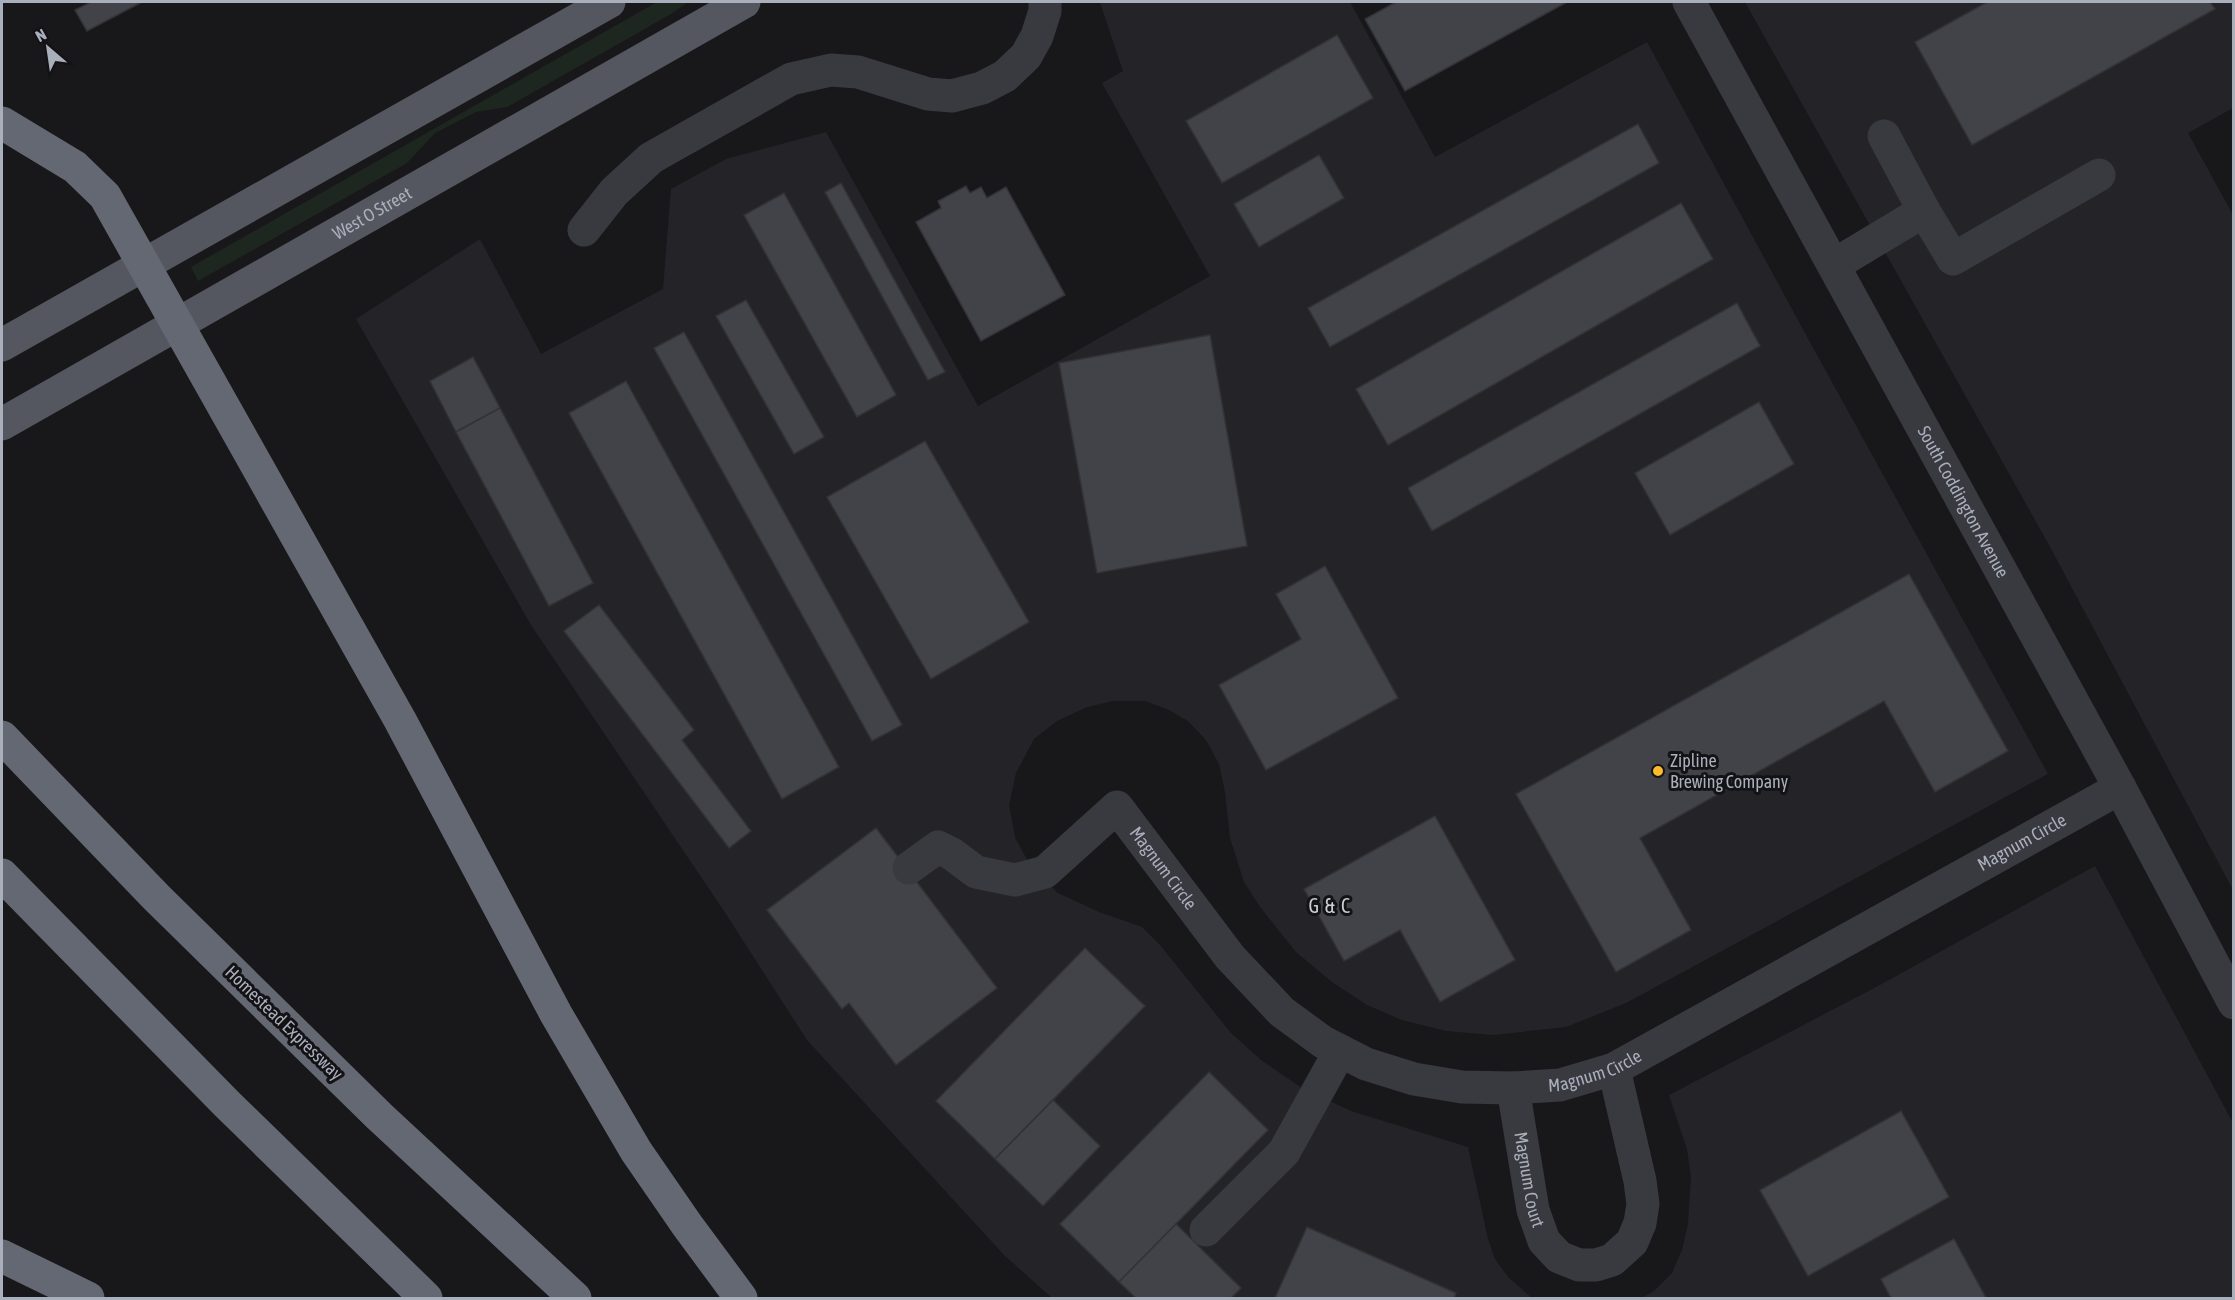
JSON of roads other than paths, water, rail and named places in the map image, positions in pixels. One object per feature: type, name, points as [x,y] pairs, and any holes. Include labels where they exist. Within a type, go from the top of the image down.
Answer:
[{"type":"highway","points":[[2,123],[75,166],[105,196],[400,720],[568,1035],[636,1150],[687,1226],[741,1299]]},
{"type":"highway","name":"Homestead Expressway","points":[[2,737],[157,898],[379,1116],[575,1299]]},
{"type":"highway","points":[[2,875],[228,1105],[426,1299]]},
{"type":"highway","points":[[2,1256],[88,1299]]},
{"type":"main road","points":[[2,345],[609,2]]},
{"type":"main road","name":"West O Street","points":[[2,424],[744,2]]},
{"type":"street","points":[[584,230],[614,192],[651,158],[791,79],[831,70],[858,72],[928,94],[952,96],[982,88],[1005,76],[1026,56],[1037,36],[1045,11],[1045,2]]},
{"type":"street","name":"South Coddington Avenue","points":[[1689,2],[2120,788],[2234,1003]]},
{"type":"street","points":[[1884,136],[1924,211],[1953,259],[2099,175]]},
{"type":"street","points":[[1834,265],[1924,211]]},
{"type":"street","name":"Magnum Circle","points":[[909,868],[938,847],[952,854],[976,872],[1015,880],[1045,872],[1117,807],[1220,945],[1254,984],[1282,1012],[1323,1042],[1366,1064],[1414,1079],[1462,1087],[1513,1088],[1560,1085],[1614,1069],[2120,788]]},
{"type":"street","points":[[1206,1230],[1284,1152],[1340,1051]]},
{"type":"street","name":"Magnum Court","points":[[1513,1088],[1533,1210],[1544,1241],[1559,1257],[1579,1265],[1596,1265],[1612,1260],[1632,1242],[1640,1223],[1643,1204],[1640,1181],[1614,1069]]},
{"type":"place","name":"Zipline Brewing Company","points":[[1658,771]]},
{"type":"district","name":"G & C","points":[[1330,906]]}]
